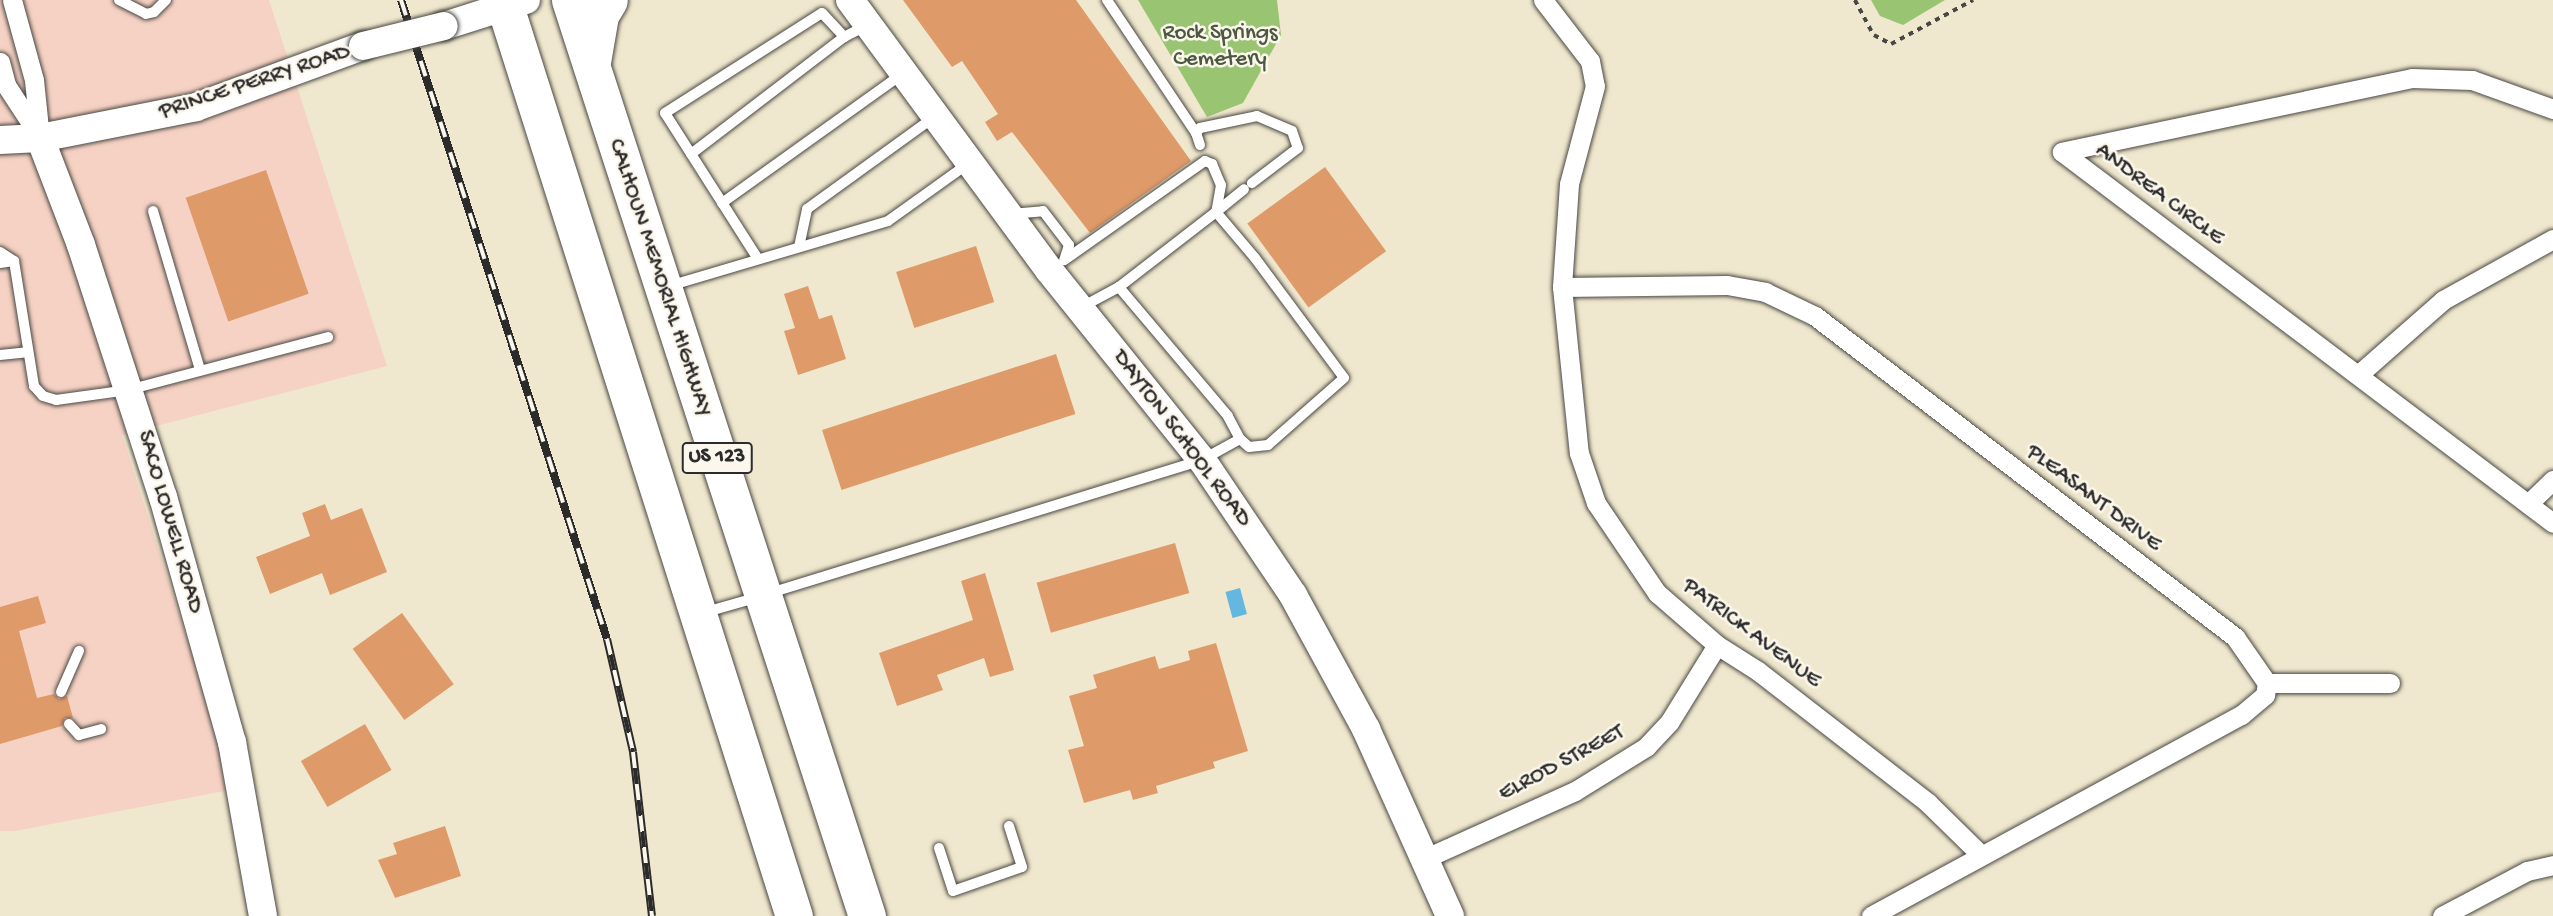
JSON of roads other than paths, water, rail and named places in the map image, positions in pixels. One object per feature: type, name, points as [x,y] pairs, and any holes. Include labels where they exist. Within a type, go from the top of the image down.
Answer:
[{"type":"highway","name":"CALHOUN MEMORIAL HIGHWAY","points":[[570,0],[760,596],[867,916]]},
{"type":"highway","points":[[591,67],[600,15],[609,0]]},
{"type":"highway","name":"US 123","points":[[511,2],[695,615],[794,916]]},
{"type":"street","points":[[12,0],[34,80],[40,138]]},
{"type":"street","name":"DAYTON SCHOOL ROAD","points":[[850,0],[856,31],[903,74],[1007,215],[1058,265],[1081,308],[1202,460],[1306,618],[1366,729],[1450,916]]},
{"type":"street","name":"PATRICK AVENUE","points":[[1544,0],[1590,61],[1595,86],[1569,184],[1562,287],[1579,453],[1596,503],[1657,593],[1717,645],[1758,671],[1928,803],[1980,854]]},
{"type":"street","name":"PRINCE PERRY ROAD","points":[[0,140],[40,138],[195,107],[363,46],[443,26],[511,2]]},
{"type":"street","points":[[0,61],[6,85],[40,138]]},
{"type":"street","name":"ANDREA CIRCLE","points":[[2553,109],[2472,80],[2412,78],[2062,152],[2553,523]]},
{"type":"street","name":"SACO LOWELL ROAD","points":[[40,138],[128,390],[232,742],[263,916]]},
{"type":"street","points":[[2358,375],[2443,300],[2553,239]]},
{"type":"street","name":"PLEASANT DRIVE","points":[[1562,287],[1727,285],[1765,292],[1815,316],[2235,637],[2267,683]]},
{"type":"street","points":[[2528,504],[2553,480]]},
{"type":"street","name":"ELROD STREET","points":[[1426,858],[1575,791],[1646,747],[1670,721],[1717,645]]},
{"type":"street","points":[[1871,916],[1980,854],[2241,715],[2265,695],[2267,683],[2390,683]]},
{"type":"street","points":[[2442,916],[2527,871],[2553,865]]},
{"type":"lane","points":[[119,0],[146,14],[154,12],[166,0]]},
{"type":"lane","points":[[1107,0],[1198,131],[1202,153],[1219,174],[1221,193],[1216,212]]},
{"type":"lane","points":[[691,154],[856,31],[822,13],[674,104],[664,113],[758,259]]},
{"type":"lane","points":[[722,203],[903,74]]},
{"type":"lane","points":[[1081,308],[1119,287],[1298,148],[1292,131],[1257,116],[1198,131]]},
{"type":"lane","points":[[799,247],[807,209],[935,117]]},
{"type":"lane","points":[[1058,265],[1202,153]]},
{"type":"lane","points":[[663,288],[888,221],[969,163]]},
{"type":"lane","points":[[153,211],[200,370]]},
{"type":"lane","points":[[1119,287],[1228,416],[1240,439],[1249,447],[1268,445],[1344,378],[1216,212]]},
{"type":"lane","points":[[0,252],[14,261],[34,386],[43,396],[56,400],[128,390],[328,337]]},
{"type":"lane","points":[[0,263],[14,261]]},
{"type":"lane","points":[[0,355],[27,352]]},
{"type":"lane","points":[[695,615],[1202,460],[1240,439]]},
{"type":"lane","points":[[61,692],[79,651]]},
{"type":"lane","points":[[69,724],[79,735],[101,729]]},
{"type":"lane","points":[[939,848],[953,891],[1022,867],[1009,826]]},
{"type":"water","points":[[1240,588],[1247,614],[1232,618],[1226,592]]},
{"type":"railway","points":[[401,0],[607,639],[633,752],[652,916]]},
{"type":"park label","name":"Rock Springs Cemetery","points":[[1220,47]]}]
